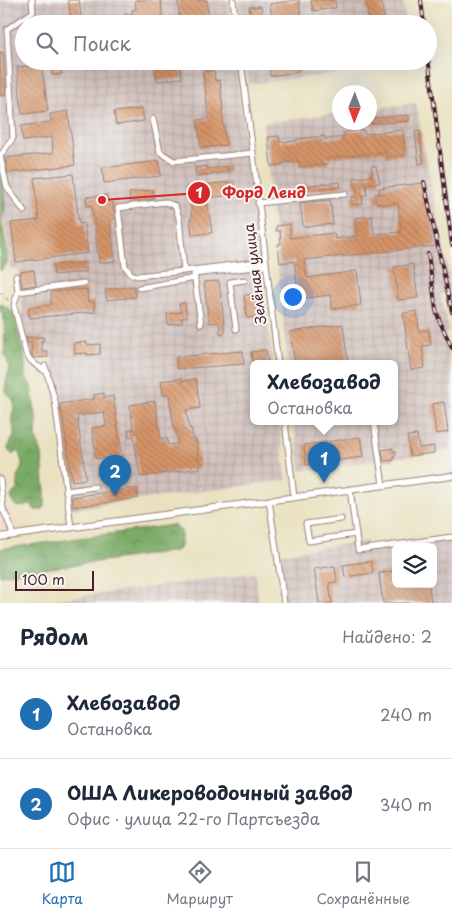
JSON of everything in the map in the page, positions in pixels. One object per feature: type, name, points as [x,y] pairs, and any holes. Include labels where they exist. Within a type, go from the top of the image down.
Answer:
[{"type":"main road","points":[[0,537],[452,476]]},
{"type":"street","points":[[28,15],[33,12],[32,0]]},
{"type":"street","points":[[233,0],[235,15]]},
{"type":"street","points":[[15,24],[7,29],[13,138],[0,156],[7,187],[24,211]]},
{"type":"street","name":"Зелёная улица","points":[[242,70],[277,360]]},
{"type":"street","points":[[153,119],[160,152],[174,161],[253,153]]},
{"type":"street","points":[[258,203],[345,194]]},
{"type":"street","points":[[184,270],[179,218],[175,206],[165,202],[118,208],[126,266],[131,274],[137,276],[265,263]]},
{"type":"street","points":[[201,324],[194,274],[224,271],[265,263]]},
{"type":"street","points":[[224,271],[225,276],[230,282],[236,329]]},
{"type":"street","points":[[16,276],[18,292],[14,306],[26,354],[36,366],[47,372]]},
{"type":"street","points":[[139,288],[195,278]]},
{"type":"street","points":[[230,282],[245,280]]},
{"type":"street","points":[[18,292],[84,284]]},
{"type":"street","points":[[45,366],[55,401],[71,527]]},
{"type":"street","points":[[285,425],[294,497]]},
{"type":"street","points":[[374,425],[383,485]]},
{"type":"street","points":[[0,479],[1,508],[8,520],[13,535]]},
{"type":"street","points":[[66,491],[94,487]]},
{"type":"street","points":[[350,489],[358,550],[452,537]]},
{"type":"street","points":[[269,500],[284,603]]},
{"type":"street","points":[[341,519],[306,524],[309,541],[356,534]]},
{"type":"path","points":[[0,292],[14,306]]},
{"type":"shaded area","points":[[0,0],[228,0],[230,15],[15,15],[15,70],[236,70],[272,360],[250,360],[250,425],[279,425],[286,480],[72,509],[53,359],[50,357],[33,359],[27,354],[18,269],[10,269],[0,180]]},
{"type":"shaded area","points":[[238,0],[403,0],[405,15],[240,15]]},
{"type":"shaded area","points":[[247,70],[368,70],[249,84]]},
{"type":"shaded area","points":[[416,103],[452,290],[440,295],[449,331],[444,335],[452,380],[452,450],[301,471],[294,425],[398,425],[398,360],[288,360],[263,123],[332,114],[332,130],[377,130],[377,108]]},
{"type":"shaded area","points":[[0,469],[4,476],[7,506],[18,525],[24,527],[0,530]]},
{"type":"shaded area","points":[[452,537],[452,603],[284,603],[277,554],[367,541],[367,548],[392,545],[392,588],[437,588],[437,543],[406,543]]},
{"type":"shaded area","points":[[255,573],[259,603],[20,603],[68,598]]},
{"type":"green space","points":[[0,172],[5,208],[2,222],[7,264],[0,271]]},
{"type":"green space","points":[[0,303],[10,309],[14,315],[25,360],[25,375],[31,387],[37,421],[36,438],[42,454],[45,505],[42,510],[35,510],[31,504],[22,507],[17,506],[12,502],[11,498],[18,489],[17,477],[22,467],[22,462],[19,452],[17,451],[12,454],[8,450],[14,436],[12,413],[14,403],[5,392],[8,365],[5,356],[4,318],[0,309]]},
{"type":"green space","points":[[173,525],[181,531],[181,547],[176,551],[0,575],[0,549]]},
{"type":"building","points":[[68,0],[79,0],[81,15],[70,15]]},
{"type":"building","points":[[135,0],[161,0],[162,15],[125,15],[132,14],[132,10],[136,9]]},
{"type":"building","points":[[178,0],[207,0],[208,15],[179,15]]},
{"type":"building","points":[[299,0],[301,15],[271,15],[270,4]]},
{"type":"building","points":[[311,0],[335,0],[336,8],[313,11]]},
{"type":"building","points":[[366,0],[381,0],[384,15],[368,15]]},
{"type":"building","points":[[261,6],[262,15],[250,15],[249,7]]},
{"type":"building","points":[[0,52],[3,52],[6,95],[0,96]]},
{"type":"building","points":[[17,70],[42,70],[48,111],[22,114]]},
{"type":"building","points":[[51,70],[62,70],[62,74],[52,75]]},
{"type":"building","points":[[155,70],[181,70],[182,78],[157,81]]},
{"type":"building","points":[[214,70],[215,81],[220,80],[226,145],[201,148],[197,120],[209,119],[203,72]]},
{"type":"building","points":[[269,70],[299,70],[299,72],[270,76]]},
{"type":"building","points":[[142,109],[144,121],[116,125],[114,112]]},
{"type":"building","points":[[68,111],[75,165],[8,173],[5,158],[53,153],[52,137],[23,141],[21,126],[51,122],[50,114]]},
{"type":"building","points":[[409,115],[409,121],[377,123],[377,118]]},
{"type":"building","points":[[364,130],[364,134],[403,130],[405,155],[386,157],[385,152],[327,158],[328,164],[300,167],[299,161],[271,166],[268,137],[279,136],[280,142],[297,141],[297,139],[325,136],[325,139],[344,137],[344,132]]},
{"type":"building","points":[[420,131],[423,163],[419,164],[415,132]]},
{"type":"building","points":[[159,161],[161,176],[104,183],[102,168]]},
{"type":"building","points":[[207,166],[207,169],[228,166],[229,172],[196,176],[195,168]]},
{"type":"building","points":[[371,166],[376,166],[380,183],[366,184],[367,195],[362,196],[363,204],[352,205],[351,197],[357,196],[354,178],[372,176]]},
{"type":"building","points":[[73,174],[79,224],[84,223],[88,253],[16,262],[11,223],[39,220],[34,178]]},
{"type":"building","points":[[230,182],[231,195],[207,198],[212,233],[192,235],[190,200],[188,201],[186,187]]},
{"type":"building","points":[[340,182],[341,187],[304,191],[303,186]]},
{"type":"building","points":[[423,183],[437,246],[304,260],[307,278],[357,271],[361,305],[332,309],[330,295],[299,299],[294,261],[280,263],[278,244],[281,244],[280,231],[276,231],[276,226],[290,224],[290,238],[334,233],[335,239],[357,236],[355,218],[372,216],[374,234],[401,232],[398,203],[381,205],[381,203],[376,203],[375,194],[380,194],[379,188]]},
{"type":"building","points":[[153,190],[154,199],[130,202],[129,193]]},
{"type":"building","points":[[107,195],[108,202],[113,202],[115,219],[110,220],[115,261],[99,263],[92,205],[87,206],[86,197]]},
{"type":"building","points":[[330,200],[333,224],[303,227],[300,203]]},
{"type":"building","points":[[86,263],[86,272],[54,275],[53,265]]},
{"type":"building","points":[[413,264],[418,298],[398,300],[394,267]]},
{"type":"building","points":[[34,270],[36,285],[22,287],[20,272]]},
{"type":"building","points":[[219,281],[225,333],[220,334],[219,322],[209,323],[204,282]]},
{"type":"building","points":[[134,286],[136,297],[107,300],[105,290]]},
{"type":"building","points":[[87,289],[88,302],[94,301],[95,312],[30,318],[28,308],[51,305],[51,292]]},
{"type":"building","points":[[255,294],[257,317],[247,318],[244,295]]},
{"type":"building","points":[[185,303],[187,317],[182,318],[182,323],[168,325],[167,314],[181,312],[179,304]]},
{"type":"building","points":[[417,311],[419,331],[429,330],[431,345],[422,346],[425,368],[411,370],[403,313]]},
{"type":"building","points":[[343,324],[348,360],[294,360],[290,332]]},
{"type":"building","points":[[26,337],[43,337],[44,341],[41,341],[42,351],[47,351],[48,357],[34,358],[31,342],[28,343]]},
{"type":"building","points":[[87,342],[87,345],[100,344],[100,354],[75,354],[74,343]]},
{"type":"building","points":[[266,350],[267,360],[252,360],[251,352]]},
{"type":"building","points":[[243,351],[244,364],[177,369],[176,357]]},
{"type":"building","points":[[182,378],[182,381],[196,379],[200,408],[186,410],[189,428],[191,428],[193,439],[196,439],[200,468],[140,477],[134,436],[129,437],[128,430],[133,429],[130,405],[155,401],[161,439],[167,438],[168,445],[178,444],[169,394],[163,395],[161,381]]},
{"type":"building","points":[[104,393],[104,398],[113,396],[124,472],[113,473],[110,457],[96,459],[92,428],[106,426],[104,412],[77,416],[86,479],[72,481],[60,404],[94,399],[94,395]]},
{"type":"building","points":[[444,402],[448,432],[436,434],[432,404]]},
{"type":"building","points":[[417,435],[419,448],[434,446],[434,453],[410,456],[407,436]]},
{"type":"building","points":[[360,437],[363,457],[306,465],[304,445]]},
{"type":"building","points":[[393,448],[393,452],[396,451],[394,460],[384,461],[382,450]]},
{"type":"building","points":[[137,488],[138,498],[73,507],[72,497]]},
{"type":"building","points":[[371,561],[373,573],[345,577],[343,565]]},
{"type":"building","points":[[335,566],[337,582],[329,583],[332,603],[319,603],[314,569]]},
{"type":"building","points":[[392,571],[392,588],[429,588],[431,603],[383,603],[379,573]]},
{"type":"railway","points":[[421,0],[423,15]]},
{"type":"railway","points":[[430,70],[452,245]]},
{"type":"railway","points":[[424,182],[452,312]]},
{"type":"railway","points":[[428,254],[436,310],[452,348]]},
{"type":"place","name":"Форд Ленд","points":[[102,200]]},
{"type":"place","name":"Хлебозавод","points":[[324,483]]},
{"type":"place","name":"ОША Ликероводочный завод","points":[[115,496]]}]
